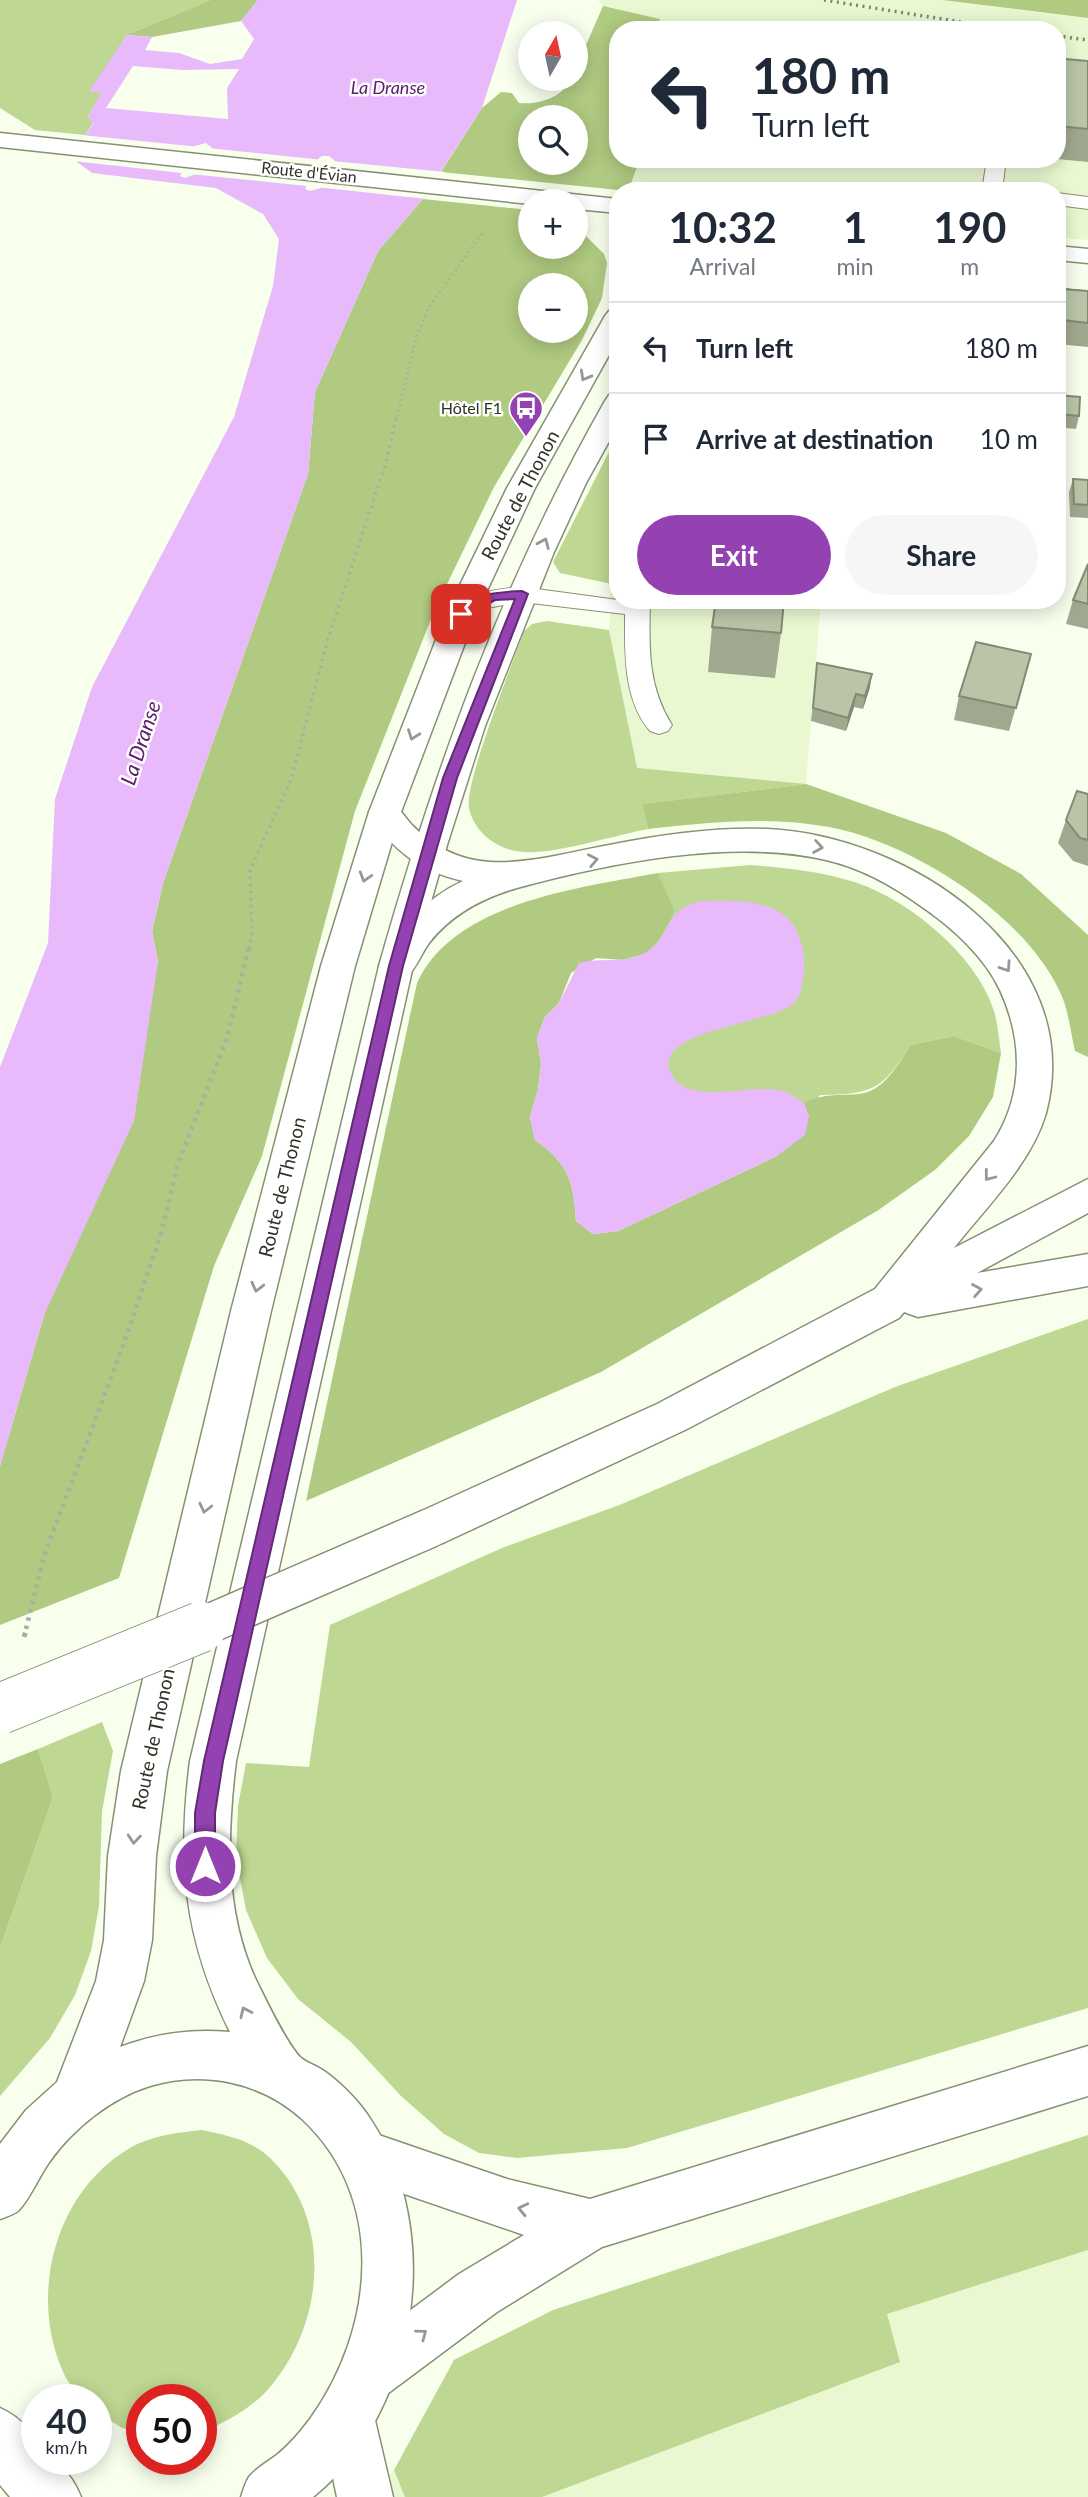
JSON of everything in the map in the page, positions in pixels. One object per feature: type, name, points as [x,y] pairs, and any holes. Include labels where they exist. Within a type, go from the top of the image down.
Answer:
[{"type":"main road","name":"Route d'Évian","points":[[0,140],[609,205]]},
{"type":"main road","points":[[1066,254],[1088,256]]},
{"type":"main road","points":[[1066,298],[1088,300]]},
{"type":"main road","name":"Route de Thonon","points":[[75,2100],[108,2021],[120,1981],[128,1940],[135,1824],[144,1771],[281,1191],[338,966],[385,812],[461,614],[521,488],[609,332]]},
{"type":"main road","name":"Route de Thonon","points":[[280,2071],[250,2022],[227,1973],[210,1905],[205,1866],[205,1813],[213,1761],[396,966],[425,855],[454,766],[522,594],[567,491],[609,417]]},
{"type":"main road","points":[[385,812],[396,832],[425,855],[465,871],[526,873]]},
{"type":"main road","points":[[396,966],[411,940],[442,910],[491,883],[526,873],[639,851],[745,840],[810,845],[872,864],[908,882],[973,929],[998,955],[1017,984],[1030,1014],[1035,1046],[1034,1079],[1028,1111],[1007,1152],[885,1306]]},
{"type":"main road","points":[[0,1709],[218,1620],[430,1528],[671,1417],[885,1306],[1088,1195]]},
{"type":"main road","points":[[885,1306],[1088,1270]]},
{"type":"main road","points":[[0,2193],[19,2160],[45,2127],[75,2100],[107,2078],[142,2063],[177,2054],[213,2053],[248,2059],[280,2071],[313,2093],[341,2121],[364,2156],[379,2195],[388,2249],[388,2283],[382,2331],[358,2395],[365,2497]]},
{"type":"main road","points":[[269,2497],[306,2466],[358,2395],[478,2293],[590,2225],[1088,2071]]},
{"type":"main road","points":[[364,2156],[507,2205],[590,2225]]},
{"type":"main road","points":[[0,2436],[37,2486],[53,2497]]},
{"type":"lane","points":[[1066,71],[1088,73]]},
{"type":"lane","points":[[1066,200],[1088,202]]},
{"type":"lane","points":[[461,614],[470,606],[494,596],[522,594],[609,602]]},
{"type":"lane","points":[[638,609],[638,661],[649,713],[659,725]]},
{"type":"path","points":[[22,1647],[44,1556],[124,1343],[160,1237],[178,1164],[227,1038],[251,936],[250,870],[291,780],[327,642],[386,462],[416,338],[428,309],[485,228],[489,191]]},
{"type":"shaded area","points":[[598,0],[942,0],[1088,18],[1088,240],[1066,238],[1066,182],[631,182],[637,168],[1066,168],[1066,21],[659,21],[603,6]]},
{"type":"shaded area","points":[[610,609],[820,609],[806,784],[643,804],[609,630]]},
{"type":"shaded area","points":[[1088,2250],[1088,2497],[371,2497],[394,2470]]},
{"type":"green space","points":[[0,0],[210,0],[127,35],[90,91],[102,92],[88,117],[93,123],[85,135],[35,130],[0,108]]},
{"type":"green space","points":[[210,0],[258,0],[241,21],[152,37],[127,35]]},
{"type":"green space","points":[[942,0],[1088,0],[1088,18]]},
{"type":"green space","points":[[603,6],[660,19],[609,21],[609,168],[637,168],[631,182],[609,182],[609,189],[441,172],[482,108],[501,92],[512,93],[519,103],[534,103],[562,91],[588,91],[588,40]]},
{"type":"green space","points":[[423,199],[518,209],[518,259],[588,259],[588,238],[604,254],[607,263],[602,298],[588,327],[588,273],[518,273],[518,343],[580,343],[494,487],[435,609],[355,811],[262,1156],[214,1266],[119,1578],[0,1625],[0,1466],[44,1315],[158,962],[152,931],[163,883],[308,474],[315,392],[378,251]]},
{"type":"green space","points":[[609,452],[609,583],[560,573],[553,562]]},
{"type":"green space","points":[[547,621],[609,630],[637,768],[806,784],[644,804],[648,829],[567,848],[535,852],[514,851],[488,839],[476,825],[469,808],[474,774],[524,631],[532,624]]},
{"type":"green space","points":[[806,784],[946,833],[1021,874],[1088,935],[1088,1057],[1075,1051],[1063,999],[1047,969],[1025,940],[965,888],[931,867],[862,835],[829,827],[739,821],[648,829],[643,804]]},
{"type":"green space","points":[[750,865],[814,872],[851,881],[894,900],[916,914],[956,949],[985,990],[994,1011],[1001,1053],[954,1036],[910,1045],[883,1081],[864,1091],[820,1095],[809,1116],[538,1090],[675,913],[658,873]]},
{"type":"green space","points":[[658,873],[675,912],[659,940],[645,954],[623,960],[596,958],[571,973],[559,1003],[545,1017],[537,1038],[541,1064],[538,1090],[530,1117],[535,1140],[562,1165],[571,1184],[576,1221],[593,1234],[618,1231],[777,1156],[809,1116],[804,1103],[824,1096],[859,1094],[876,1088],[889,1076],[910,1045],[954,1036],[1001,1053],[993,1097],[969,1136],[935,1170],[877,1211],[601,1372],[306,1501],[417,983],[435,956],[459,934],[489,917],[522,903],[557,893]]},
{"type":"green space","points":[[1088,1319],[1088,2008],[627,2148],[517,2158],[479,2153],[444,2134],[401,2096],[351,2042],[298,1999],[267,1958],[246,1910],[236,1857],[238,1806],[246,1763],[309,1767],[330,1625],[502,1548],[622,1504],[895,1387]]},
{"type":"green space","points":[[102,1722],[113,1751],[102,1811],[99,1906],[91,1951],[75,1995],[50,2038],[0,2096],[0,1948],[53,1797],[38,1749]]},
{"type":"green space","points":[[38,1749],[53,1797],[0,1948],[0,1764]]},
{"type":"green space","points":[[202,2130],[238,2139],[270,2158],[290,2183],[304,2210],[312,2240],[314,2270],[311,2301],[302,2332],[289,2360],[271,2386],[248,2407],[217,2425],[217,2384],[126,2384],[126,2429],[112,2422],[112,2384],[70,2384],[64,2374],[53,2344],[48,2312],[49,2280],[55,2249],[66,2219],[83,2191],[104,2167],[130,2148],[165,2135]]},
{"type":"green space","points":[[1088,2135],[1088,2250],[887,2314],[900,2362],[542,2497],[405,2497],[394,2470],[454,2360],[553,2310]]},
{"type":"water","name":"La Dranse","points":[[258,0],[517,0],[482,108],[423,199],[378,251],[315,392],[308,474],[163,883],[152,931],[158,962],[134,1121],[44,1315],[0,1466],[0,1067],[48,943],[55,799],[92,687],[234,417],[273,286],[279,239],[263,214],[216,188],[92,173],[77,162],[85,135],[93,124],[88,117],[101,93],[89,91],[127,35],[152,37],[145,50],[179,53],[210,64],[242,59],[254,39],[241,21]],"holes":[[[133,66],[182,70],[239,69],[227,88],[228,119],[106,108]],[[206,143],[212,148],[196,174],[185,178],[180,176],[195,146]],[[329,156],[335,161],[321,188],[310,191],[305,189],[318,159]]]},
{"type":"water","points":[[701,901],[755,903],[784,915],[793,925],[803,950],[802,984],[797,999],[782,1011],[715,1030],[693,1038],[677,1048],[669,1061],[673,1077],[682,1086],[709,1092],[774,1089],[786,1092],[804,1103],[809,1116],[805,1135],[777,1156],[618,1231],[593,1234],[576,1221],[571,1184],[562,1165],[535,1140],[530,1117],[538,1090],[541,1064],[537,1038],[545,1017],[559,1003],[579,963],[628,959],[643,954],[659,941],[679,911]]},
{"type":"pier","points":[[81,135],[200,147],[182,173],[73,161]]},
{"type":"pier","points":[[208,148],[323,160],[307,186],[190,174]]},
{"type":"pier","points":[[332,161],[445,172],[427,199],[316,187]]},
{"type":"building","points":[[1066,59],[1088,61],[1088,129],[1066,127]]},
{"type":"building","points":[[1066,289],[1088,291],[1088,323],[1066,320]]},
{"type":"building","points":[[1066,396],[1080,397],[1079,416],[1066,415]]},
{"type":"building","points":[[1073,479],[1088,480],[1088,505],[1074,504]]},
{"type":"building","points":[[1088,564],[1088,604],[1073,600]]},
{"type":"building","points":[[715,609],[783,609],[781,633],[712,627]]},
{"type":"building","points":[[976,642],[1031,654],[1016,708],[959,696]]},
{"type":"building","points":[[817,663],[872,674],[865,696],[856,694],[848,718],[813,708]]},
{"type":"building","points":[[1077,791],[1088,794],[1088,840],[1080,838],[1066,820]]},
{"type":"railway","points":[[824,0],[955,21]]},
{"type":"railway","points":[[1066,37],[1088,40]]},
{"type":"place","name":"Hôtel F1","points":[[526,438]]},
{"type":"route","points":[[205,1866],[205,1813],[213,1761],[396,966],[425,855],[450,778],[522,594],[480,600],[461,614]]}]
